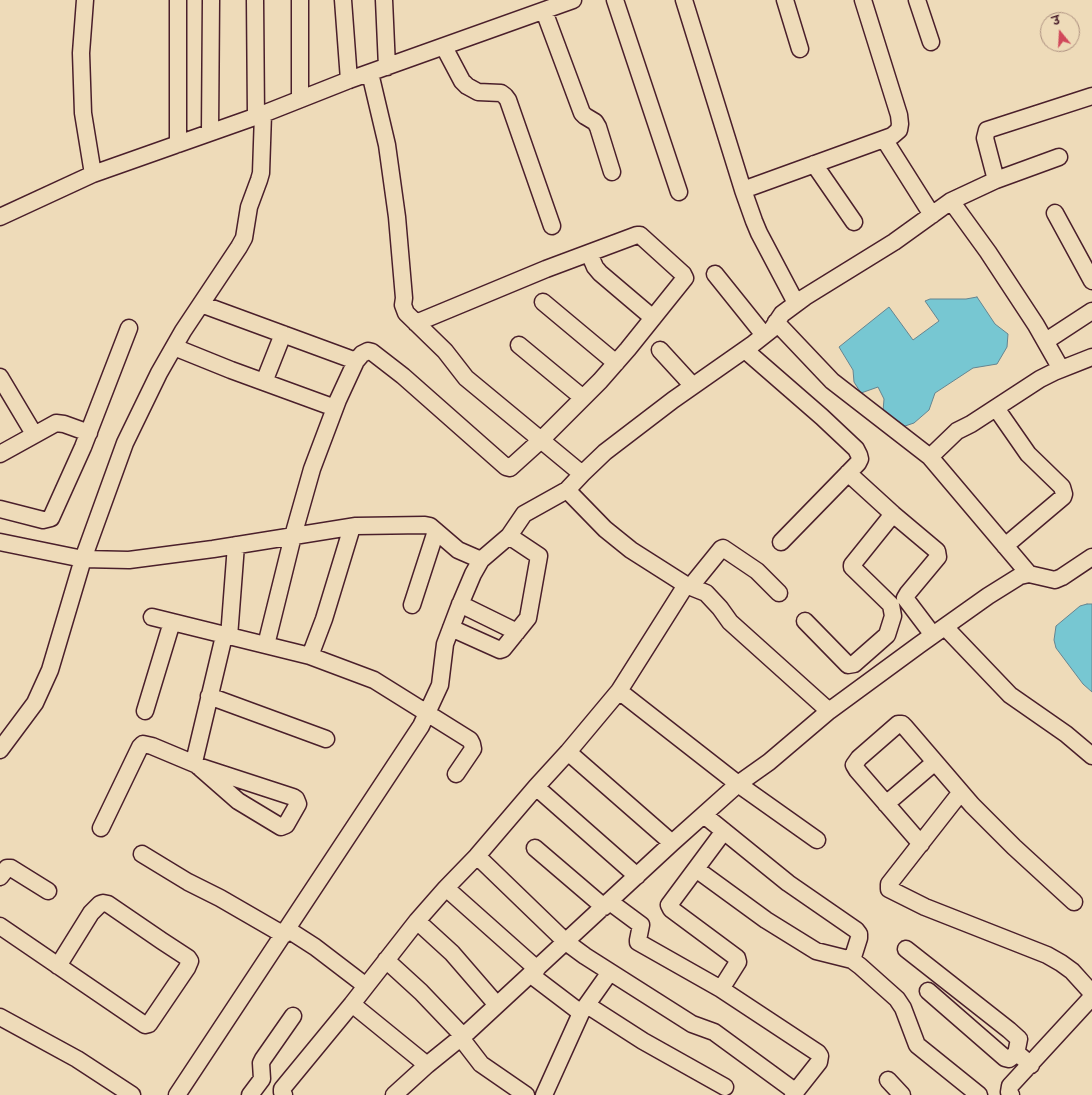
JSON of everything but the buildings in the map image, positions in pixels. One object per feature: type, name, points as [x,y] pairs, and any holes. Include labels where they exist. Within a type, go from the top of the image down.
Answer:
[{"type":"street","points":[[85,0],[81,53],[83,113],[93,174]]},
{"type":"street","points":[[178,0],[178,144]]},
{"type":"street","points":[[210,132],[211,0]]},
{"type":"street","points":[[0,750],[35,702],[50,670],[83,559],[125,443],[159,373],[174,347],[240,247],[244,238],[249,207],[261,173],[256,0]]},
{"type":"street","points":[[300,0],[300,99]]},
{"type":"street","points":[[343,0],[350,80]]},
{"type":"street","points":[[384,0],[387,67]]},
{"type":"street","points":[[0,216],[93,174],[573,0]]},
{"type":"street","points":[[615,0],[679,192]]},
{"type":"street","points":[[684,0],[743,190],[759,233],[796,303]]},
{"type":"street","points":[[786,0],[800,49]]},
{"type":"street","points":[[743,190],[892,136],[899,130],[899,115],[863,0]]},
{"type":"street","points":[[917,0],[931,42]]},
{"type":"street","points":[[544,11],[582,113],[595,122],[598,127],[612,172]]},
{"type":"street","points":[[444,47],[462,81],[467,86],[478,92],[500,93],[508,100],[552,226]]},
{"type":"street","points":[[370,73],[387,145],[397,217],[404,298],[403,305],[406,313],[445,351],[466,378],[582,474]]},
{"type":"street","points":[[996,180],[985,138],[987,130],[1092,96]]},
{"type":"street","points":[[884,139],[932,215]]},
{"type":"street","points":[[177,1095],[427,713],[440,685],[445,644],[473,574],[481,560],[509,536],[524,514],[567,490],[605,452],[772,329],[782,314],[796,303],[894,242],[951,202],[996,180],[1059,157]]},
{"type":"street","points":[[814,164],[854,222]]},
{"type":"street","points":[[951,202],[988,252],[1046,341],[1061,369]]},
{"type":"street","points":[[1055,213],[1092,281]]},
{"type":"street","points":[[266,645],[293,536],[312,469],[356,361],[365,352],[372,352],[403,376],[508,468],[541,440],[616,363],[685,280],[685,276],[638,235],[589,253],[416,323]]},
{"type":"street","points":[[589,253],[595,268],[653,318]]},
{"type":"street","points":[[715,274],[764,335]]},
{"type":"street","points":[[543,302],[616,363]]},
{"type":"street","points":[[201,304],[356,361]]},
{"type":"street","points":[[1046,341],[1092,311]]},
{"type":"street","points":[[776,322],[832,381],[930,457],[1029,574]]},
{"type":"street","points":[[0,509],[43,520],[51,518],[89,433],[130,328]]},
{"type":"street","points":[[264,382],[283,334]]},
{"type":"street","points":[[519,346],[583,398]]},
{"type":"street","points":[[174,347],[336,408]]},
{"type":"street","points":[[660,350],[693,386]]},
{"type":"street","points":[[745,350],[822,417],[856,449],[860,459],[781,542]]},
{"type":"street","points":[[930,457],[957,431],[972,424],[1040,379],[1092,357]]},
{"type":"street","points":[[0,377],[34,434]]},
{"type":"street","points":[[996,408],[1028,454],[1062,487],[1064,494],[1063,497],[1005,546]]},
{"type":"street","points":[[0,454],[56,423],[64,424],[89,433]]},
{"type":"street","points":[[848,473],[937,551],[938,557],[905,598],[1010,695],[1066,734],[1092,756]]},
{"type":"street","points":[[567,490],[604,529],[620,542],[689,586],[706,593],[714,600],[730,622],[829,711]]},
{"type":"street","points":[[805,621],[848,664],[854,664],[887,635],[893,616],[891,605],[852,567],[893,514]]},
{"type":"street","points":[[0,542],[83,559],[129,560],[352,527],[425,525],[430,526],[458,550],[481,560]]},
{"type":"street","points":[[310,656],[324,619],[352,527]]},
{"type":"street","points":[[412,605],[436,531]]},
{"type":"street","points":[[451,628],[500,650],[529,616],[539,558],[537,554],[509,536]]},
{"type":"street","points":[[101,828],[140,747],[143,744],[152,746],[197,765],[293,797],[296,799],[298,804],[286,825],[281,827],[238,801],[197,765],[194,760],[209,696],[227,636],[236,545]]},
{"type":"street","points":[[284,1095],[282,1090],[417,921],[477,856],[536,786],[568,752],[618,691],[689,586],[721,549],[723,548],[757,571],[779,593]]},
{"type":"street","points":[[394,1095],[427,1065],[462,1037],[534,972],[672,843],[738,784],[769,762],[829,711],[988,596],[1020,576],[1029,574],[1055,580],[1062,578],[1092,557]]},
{"type":"street","points":[[460,604],[516,632]]},
{"type":"street","points":[[152,617],[310,656],[367,677],[470,740],[473,749],[456,774]]},
{"type":"street","points":[[145,711],[172,622]]},
{"type":"street","points":[[618,691],[738,784],[817,840]]},
{"type":"street","points":[[209,696],[326,739]]},
{"type":"street","points":[[921,844],[854,765],[859,758],[895,726],[902,724],[972,805],[1014,847],[1074,902]]},
{"type":"street","points":[[568,752],[672,843]]},
{"type":"street","points":[[886,804],[935,762]]},
{"type":"street","points":[[536,786],[637,876]]},
{"type":"street","points":[[961,792],[889,884],[888,888],[891,891],[925,908],[1047,955],[1072,971],[1092,993]]},
{"type":"street","points":[[704,815],[788,883],[856,930],[859,938],[852,960]]},
{"type":"street","points":[[721,988],[738,962],[737,958],[669,907],[669,905],[724,831]]},
{"type":"street","points":[[477,856],[566,942],[692,1024],[714,1032],[795,1093],[819,1062],[820,1056],[818,1053],[721,988],[638,942],[642,925],[576,885],[535,848]]},
{"type":"street","points":[[142,854],[188,882],[315,947],[366,986]]},
{"type":"street","points":[[0,877],[7,868],[11,868],[48,891]]},
{"type":"street","points":[[696,869],[766,920],[816,950],[852,960],[860,966],[897,1000],[903,1008],[917,1046],[979,1095]]},
{"type":"street","points":[[446,888],[534,972],[584,1009],[725,1087]]},
{"type":"street","points":[[0,926],[58,966],[145,1026],[150,1024],[190,962],[188,958],[108,904],[103,903],[91,913],[58,966]]},
{"type":"street","points":[[417,921],[452,953],[497,1005]]},
{"type":"street","points":[[906,949],[1013,1034],[1019,1041],[1016,1049],[1017,1053],[1031,1065]]},
{"type":"street","points":[[386,960],[421,992],[462,1037],[481,1064],[526,1095]]},
{"type":"street","points":[[544,1095],[584,1009],[610,972]]},
{"type":"street","points":[[928,992],[1005,1058],[1010,1060],[1017,1053]]},
{"type":"street","points":[[1011,1095],[1009,1092],[1010,1086],[1031,1065],[1092,997]]},
{"type":"street","points":[[352,1004],[427,1065]]},
{"type":"street","points":[[250,1095],[261,1081],[261,1062],[293,1016]]},
{"type":"street","points":[[0,1018],[77,1059],[132,1095]]},
{"type":"street","points":[[888,1080],[902,1095]]},
{"type":"water","points":[[977,297],[995,324],[1008,334],[1007,347],[997,364],[973,368],[935,393],[929,410],[914,423],[905,426],[883,411],[884,399],[878,387],[861,393],[854,382],[853,370],[839,347],[889,307],[913,340],[939,321],[925,301],[930,299],[966,299]]},
{"type":"water","points":[[1092,604],[1092,692],[1083,684],[1056,648],[1054,640],[1056,626],[1080,606]]}]
